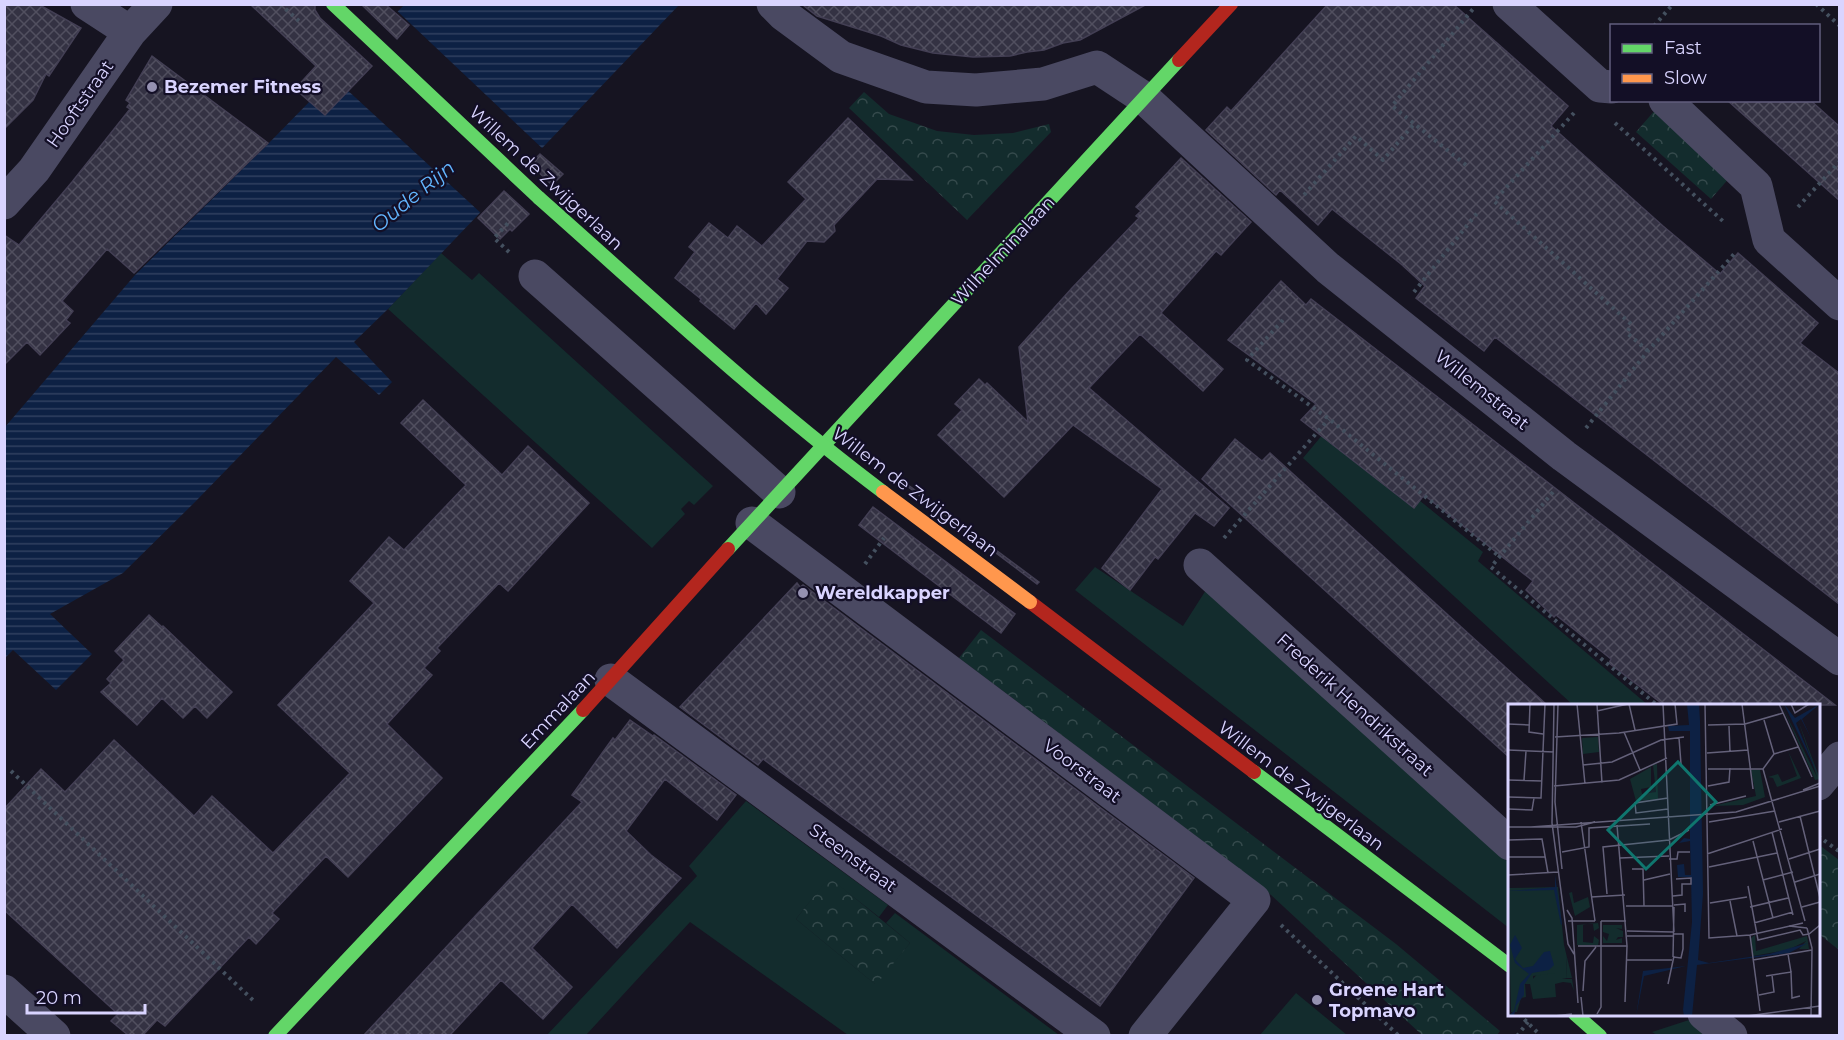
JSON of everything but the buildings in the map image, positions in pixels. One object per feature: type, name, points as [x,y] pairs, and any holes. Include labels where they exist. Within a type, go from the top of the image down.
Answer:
[{"type":"street","points":[[87,4],[130,32]]},
{"type":"street","name":"Hooftstraat","points":[[4,203],[34,170],[130,32],[156,4]]},
{"type":"street","name":"Willem de Zwijgerlaan","points":[[333,4],[539,198],[746,382],[833,453],[1508,965]]},
{"type":"street","points":[[773,4],[784,15],[840,57],[926,87],[976,90],[1043,84],[1097,67],[1144,98]]},
{"type":"street","name":"Wilhelminalaan","points":[[861,404],[1231,4]]},
{"type":"street","points":[[1509,4],[1606,86]]},
{"type":"street","name":"Willemstraat","points":[[1144,98],[1328,268],[1570,460],[1839,659]]},
{"type":"street","points":[[1667,102],[1756,186],[1769,240],[1839,304]]},
{"type":"street","points":[[536,276],[779,492]]},
{"type":"street","name":"Emmalaan","points":[[279,1032],[611,680],[861,404]]},
{"type":"street","name":"Voorstraat","points":[[752,523],[1254,900]]},
{"type":"street","name":"Frederik Hendrikstraat","points":[[1200,565],[1508,843]]},
{"type":"street","name":"Steenstraat","points":[[611,680],[1094,1035]]},
{"type":"street","points":[[1820,782],[1839,758]]},
{"type":"street","points":[[1145,1035],[1254,900]]},
{"type":"street","points":[[4,991],[54,1035]]},
{"type":"street","points":[[1577,1016],[1600,1035]]},
{"type":"street","points":[[1707,1016],[1731,1035]]},
{"type":"path","points":[[1466,165],[1392,106],[1477,4]]},
{"type":"path","points":[[1656,24],[1673,4]]},
{"type":"path","points":[[1816,4],[1839,26]]},
{"type":"path","points":[[1606,86],[1558,130],[1494,201],[1631,324],[1627,333],[1648,351]]},
{"type":"path","points":[[1279,222],[1356,136],[1383,160],[1414,123]]},
{"type":"path","points":[[1393,318],[1477,213]]},
{"type":"path","points":[[1657,704],[1491,567],[1648,351],[1737,249]]},
{"type":"path","points":[[1283,320],[1246,360],[1329,419],[1500,557]]},
{"type":"path","points":[[1200,565],[1329,419]]},
{"type":"path","points":[[11,771],[279,1032]]},
{"type":"path","points":[[1820,838],[1839,852]]},
{"type":"path","points":[[1254,900],[1399,1035]]},
{"type":"path","points":[[1521,1016],[1541,1035]]},
{"type":"path","points":[[1517,1035],[1528,1022]]},
{"type":"green space","points":[[864,92],[889,114],[937,131],[974,135],[1013,133],[1049,124],[1051,132],[967,220],[849,108]]},
{"type":"green space","points":[[1656,109],[1731,176],[1711,199],[1636,132]]},
{"type":"green space","points":[[441,253],[472,280],[479,273],[713,486],[694,505],[689,501],[681,509],[685,514],[652,548],[388,309]]},
{"type":"green space","points":[[1329,427],[1483,552],[1478,561],[1647,704],[1572,704],[1303,458]]},
{"type":"green space","points":[[1095,567],[1183,626],[1206,590],[1508,862],[1508,927],[1075,590]]},
{"type":"green space","points":[[981,630],[1396,944],[1500,1031],[1497,1035],[1422,1035],[1257,882],[959,658]]},
{"type":"green space","points":[[746,801],[888,905],[879,917],[829,878],[796,919],[875,984],[910,943],[886,923],[895,913],[1059,1035],[848,1035],[690,922],[586,1035],[546,1036],[697,876],[689,866]]},
{"type":"green space","points":[[1820,846],[1839,860],[1839,950],[1820,935]]},
{"type":"green space","points":[[829,877],[910,943],[876,985],[796,919]]},
{"type":"green space","points":[[1296,993],[1347,1035],[1260,1035]]},
{"type":"green space","points":[[1689,1020],[1709,1035],[1657,1035],[1652,1032]]},
{"type":"water","name":"Oude Rijn","points":[[404,5],[679,5],[354,342],[392,382],[379,395],[336,357],[123,573],[50,614],[92,654],[56,690],[13,650],[5,658],[5,427],[135,275]]},
{"type":"pier","points":[[395,9],[544,150],[482,214],[331,75]]},
{"type":"traffic: fast","points":[[333,4],[539,198]]},
{"type":"traffic: fast","points":[[728,549],[1179,60]]},
{"type":"traffic: fast","points":[[539,198],[794,422],[883,492]]},
{"type":"traffic: fast","points":[[275,1036],[583,710]]},
{"type":"traffic: fast","points":[[1254,772],[1508,964]]},
{"type":"traffic: fast","points":[[1577,1016],[1600,1036]]},
{"type":"traffic: jam","points":[[1179,60],[1231,4]]},
{"type":"traffic: jam","points":[[583,710],[728,549]]},
{"type":"traffic: jam","points":[[1030,602],[1254,772]]},
{"type":"traffic: slow","points":[[883,492],[1030,602]]},
{"type":"place","name":"Bezemer Fitness","points":[[152,87]]},
{"type":"place","name":"Wereldkapper","points":[[803,593]]},
{"type":"place","name":"Groene Hart Topmavo","points":[[1317,1000]]}]
